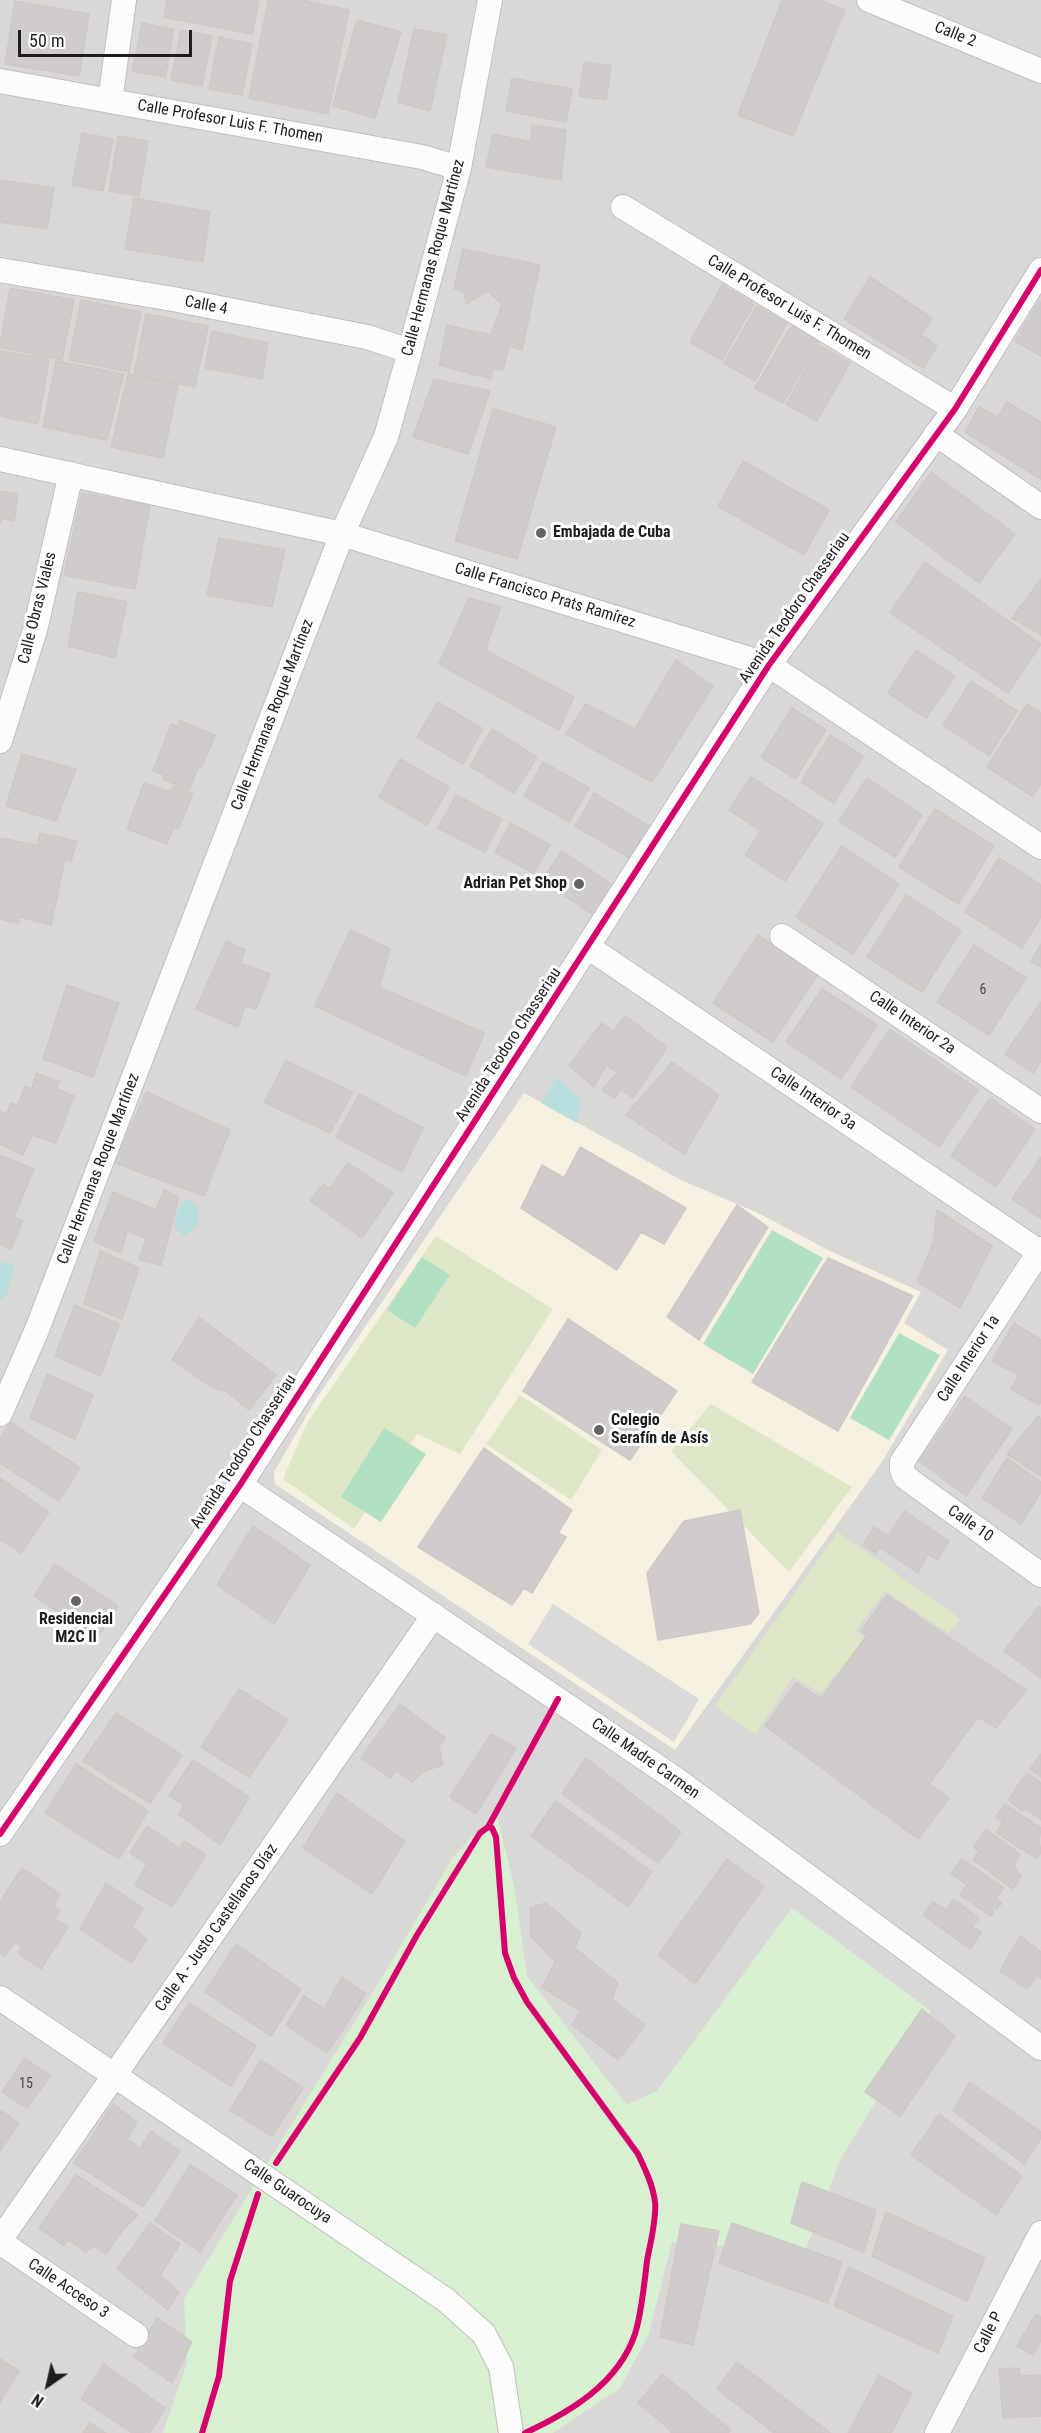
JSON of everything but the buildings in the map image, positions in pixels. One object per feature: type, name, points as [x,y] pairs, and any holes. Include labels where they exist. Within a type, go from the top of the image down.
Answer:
[{"type":"street","points":[[110,101],[124,0]]},
{"type":"street","name":"Calle Hermanas Roque Martínez","points":[[1,1410],[40,1321],[342,534],[386,437],[459,168],[490,0]]},
{"type":"street","name":"Calle 2","points":[[868,0],[1041,71]]},
{"type":"street","name":"Calle Profesor Luis F. Thomen","points":[[0,81],[422,157],[459,168]]},
{"type":"street","name":"Calle Profesor Luis F. Thomen","points":[[623,207],[955,409]]},
{"type":"street","name":"Calle 4","points":[[0,270],[173,299],[367,337],[410,351]]},
{"type":"street","name":"Avenida Teodoro Chasseriau","points":[[0,1834],[240,1485],[770,665],[955,409],[1041,270]]},
{"type":"street","points":[[936,434],[1041,507]]},
{"type":"street","name":"Calle Francisco Prats Ramírez","points":[[0,459],[342,534],[770,665],[1041,847]]},
{"type":"street","name":"Calle Obras Viales","points":[[0,741],[35,630],[71,474]]},
{"type":"street","name":"Calle Interior 2a","points":[[782,936],[1041,1111]]},
{"type":"street","name":"Calle Interior 3a","points":[[588,947],[1040,1250]]},
{"type":"street","name":"Calle Interior 1a","points":[[902,1470],[902,1462],[1040,1250]]},
{"type":"street","name":"Calle 10","points":[[902,1470],[905,1477],[1038,1565]]},
{"type":"street","name":"Calle Madre Carmen","points":[[240,1485],[674,1778],[1041,2048]]},
{"type":"street","name":"Calle A - Justo Castellanos Díaz","points":[[0,2241],[434,1615]]},
{"type":"street","name":"Calle Guarocuya","points":[[0,1998],[446,2300],[484,2334],[501,2367],[511,2433]]},
{"type":"street","name":"Calle P","points":[[937,2433],[1041,2233]]},
{"type":"street","name":"Calle Acceso 3","points":[[0,2241],[136,2335]]},
{"type":"shaded area","points":[[0,0],[1041,0],[1041,2433],[0,2433]]},
{"type":"shaded area","name":"Colegio Serafín de Asís","points":[[524,1093],[681,1180],[758,1213],[828,1250],[921,1292],[904,1323],[948,1350],[882,1462],[675,1750],[275,1484],[274,1472],[316,1399]]},
{"type":"shaded area","points":[[553,1604],[699,1699],[674,1742],[528,1644]]},
{"type":"green space","points":[[772,1230],[823,1258],[753,1374],[703,1344]]},
{"type":"green space","points":[[436,1236],[553,1309],[460,1454],[417,1434],[354,1529],[283,1479],[307,1423]]},
{"type":"green space","points":[[422,1257],[450,1275],[415,1328],[387,1310]]},
{"type":"green space","points":[[899,1333],[940,1355],[889,1440],[850,1418]]},
{"type":"green space","points":[[520,1395],[602,1450],[571,1500],[486,1444]]},
{"type":"green space","points":[[711,1404],[852,1487],[789,1572],[671,1451]]},
{"type":"green space","points":[[384,1428],[426,1454],[381,1522],[341,1497]]},
{"type":"green space","points":[[838,1532],[960,1619],[948,1633],[885,1591],[855,1631],[865,1638],[821,1693],[793,1677],[755,1734],[715,1706]]},
{"type":"green space","points":[[496,1812],[514,1885],[527,1976],[627,2105],[657,2091],[792,1908],[931,2011],[840,2160],[804,2253],[672,2242],[648,2336],[620,2388],[553,2433],[163,2433],[187,2363],[184,2299],[386,1971],[453,1857]]},
{"type":"water","points":[[557,1077],[582,1100],[577,1123],[541,1103]]},
{"type":"water","points":[[188,1199],[199,1207],[198,1226],[184,1236],[173,1226],[180,1205]]},
{"type":"water","points":[[0,1262],[15,1265],[8,1292],[0,1301]]},
{"type":"cycle path","points":[[0,1834],[240,1485],[769,665],[955,409],[1041,270]]},
{"type":"cycle path","points":[[488,1827],[558,1699]]},
{"type":"cycle path","points":[[276,2163],[360,2038],[417,1935],[480,1833],[488,1827],[492,1828],[496,1837],[505,1953],[514,1978],[527,2002],[638,2154],[651,2183],[655,2208],[639,2316],[635,2334],[627,2352],[605,2382],[575,2406],[525,2433]]},
{"type":"cycle path","points":[[202,2433],[219,2376],[230,2281],[258,2194]]},
{"type":"place","name":"Embajada de Cuba","points":[[541,533]]},
{"type":"place","name":"Adrian Pet Shop","points":[[579,884]]},
{"type":"place","name":"Colegio Serafín de Asís","points":[[599,1430]]},
{"type":"place","name":"Residencial M2C II","points":[[76,1601]]}]
